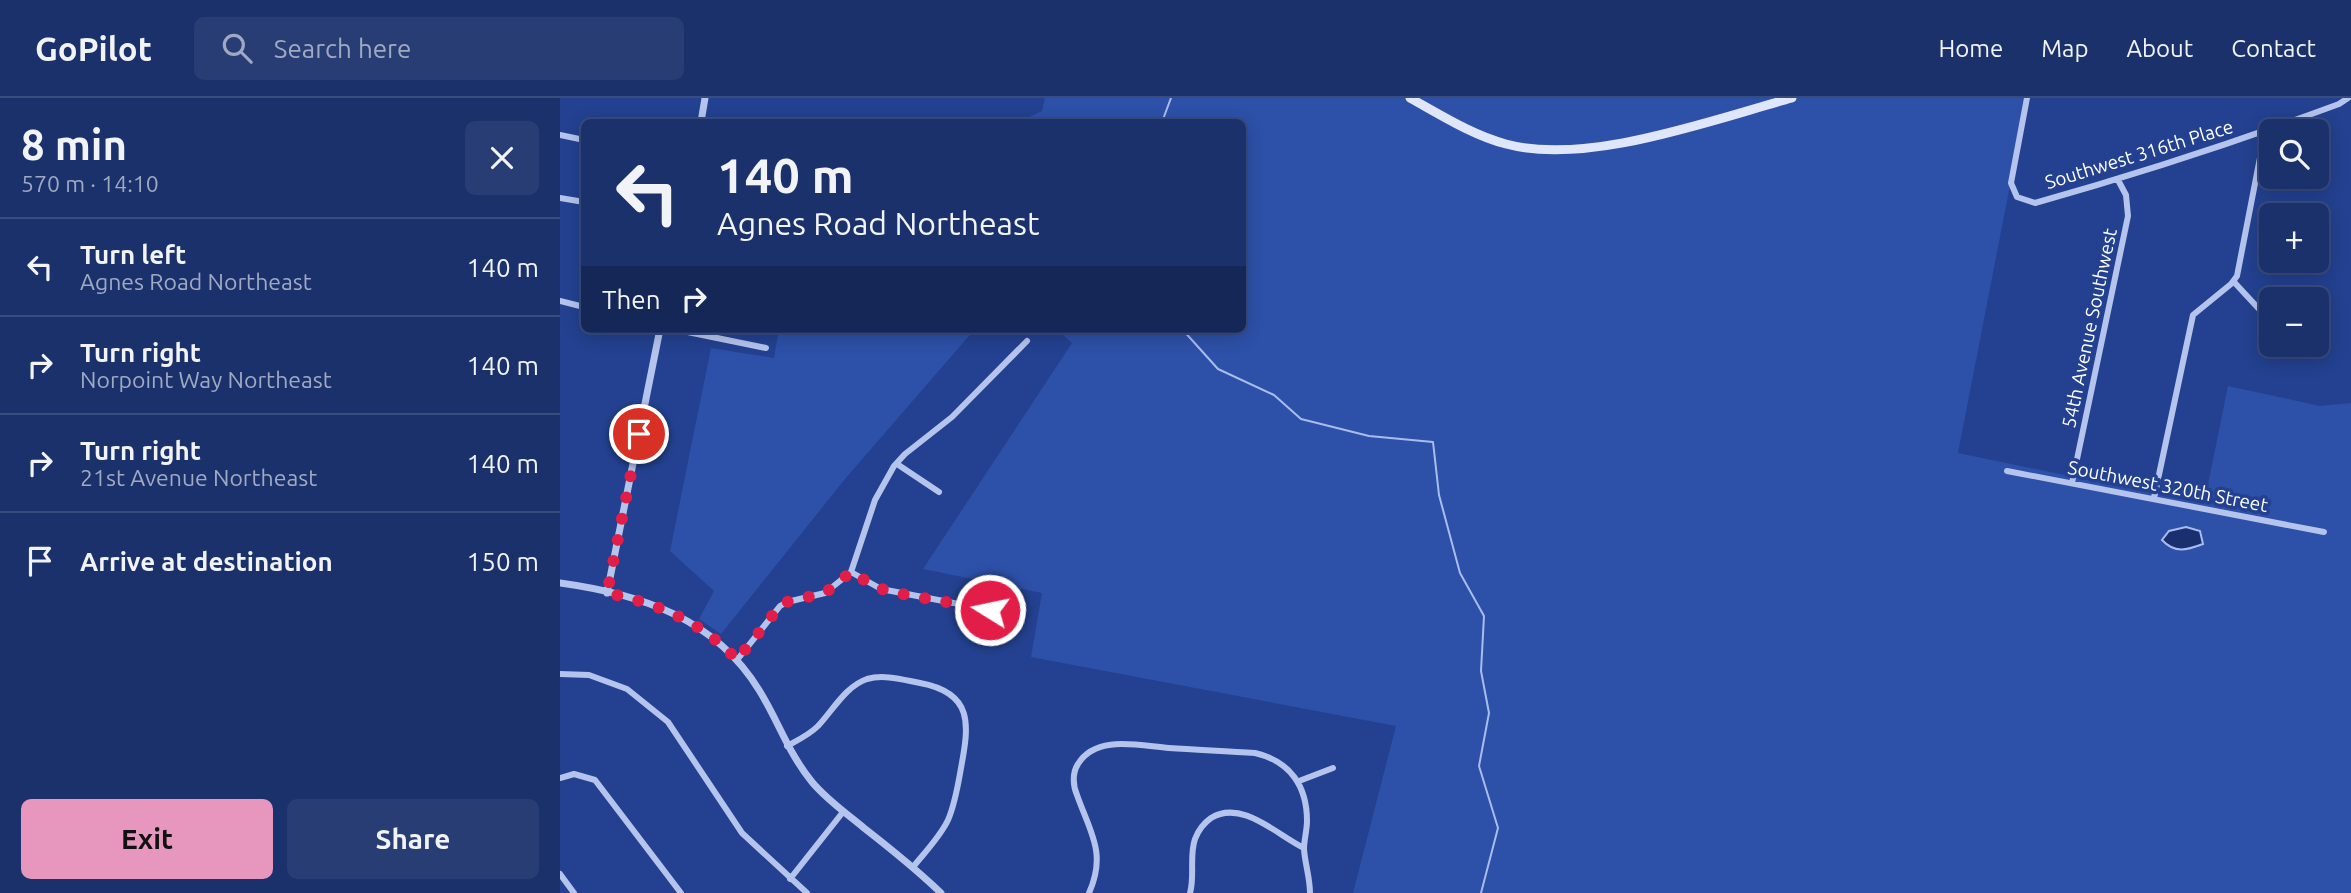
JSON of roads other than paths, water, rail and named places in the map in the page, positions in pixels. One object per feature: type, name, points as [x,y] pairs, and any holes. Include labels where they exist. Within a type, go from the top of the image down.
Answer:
[{"type":"main road","points":[[1410,98],[1484,137],[1545,151],[1611,145],[1792,98]]},
{"type":"street","points":[[702,119],[705,98]]},
{"type":"street","name":"Southwest 316th Place","points":[[2027,98],[2011,183],[2021,200],[2035,202],[2118,180],[2259,134]]},
{"type":"street","name":"Southwest 316th Place","points":[[2296,119],[2348,98]]},
{"type":"street","points":[[560,135],[581,139]]},
{"type":"street","points":[[2154,498],[2193,315],[2234,282],[2242,258],[2259,165]]},
{"type":"street","name":"54th Avenue Southwest","points":[[2072,483],[2128,216],[2126,195],[2118,180]]},
{"type":"street","points":[[560,198],[581,202]]},
{"type":"street","points":[[2234,282],[2259,309]]},
{"type":"street","points":[[560,300],[581,306]]},
{"type":"street","points":[[607,593],[659,333]]},
{"type":"street","points":[[692,333],[765,348]]},
{"type":"street","points":[[737,660],[780,606],[825,593],[851,572],[875,500],[897,464],[905,454],[953,417],[1027,341]]},
{"type":"street","points":[[897,464],[939,492]]},
{"type":"street","name":"Southwest 320th Street","points":[[2007,471],[2324,532]]},
{"type":"street","points":[[851,572],[876,587],[891,592],[990,610]]},
{"type":"street","points":[[560,583],[640,600],[677,615],[706,631],[737,660],[761,693],[787,746],[814,784],[843,812],[942,893]]},
{"type":"street","points":[[560,674],[589,675],[616,684],[627,689],[668,722],[742,833],[807,893]]},
{"type":"street","points":[[787,746],[816,728],[852,686],[866,679],[889,677],[934,685],[955,699],[963,711],[967,727],[957,791],[947,821],[913,867]]},
{"type":"street","points":[[1089,893],[1097,863],[1097,846],[1075,792],[1074,775],[1077,765],[1089,751],[1102,746],[1125,744],[1255,753],[1278,761],[1299,781],[1307,815],[1304,848],[1310,893]]},
{"type":"street","points":[[1299,781],[1333,768]]},
{"type":"street","points":[[560,778],[574,774],[595,780],[681,893]]},
{"type":"street","points":[[790,878],[843,812]]},
{"type":"street","points":[[1190,893],[1194,842],[1206,822],[1219,814],[1245,815],[1304,848]]},
{"type":"street","points":[[560,874],[574,893]]},
{"type":"waterway","points":[[1163,119],[1171,98]]},
{"type":"waterway","points":[[1186,333],[1218,369],[1274,395],[1301,419],[1369,436],[1433,442],[1439,495],[1460,573],[1484,616],[1481,671],[1489,713],[1479,766],[1498,828],[1481,893]]}]
